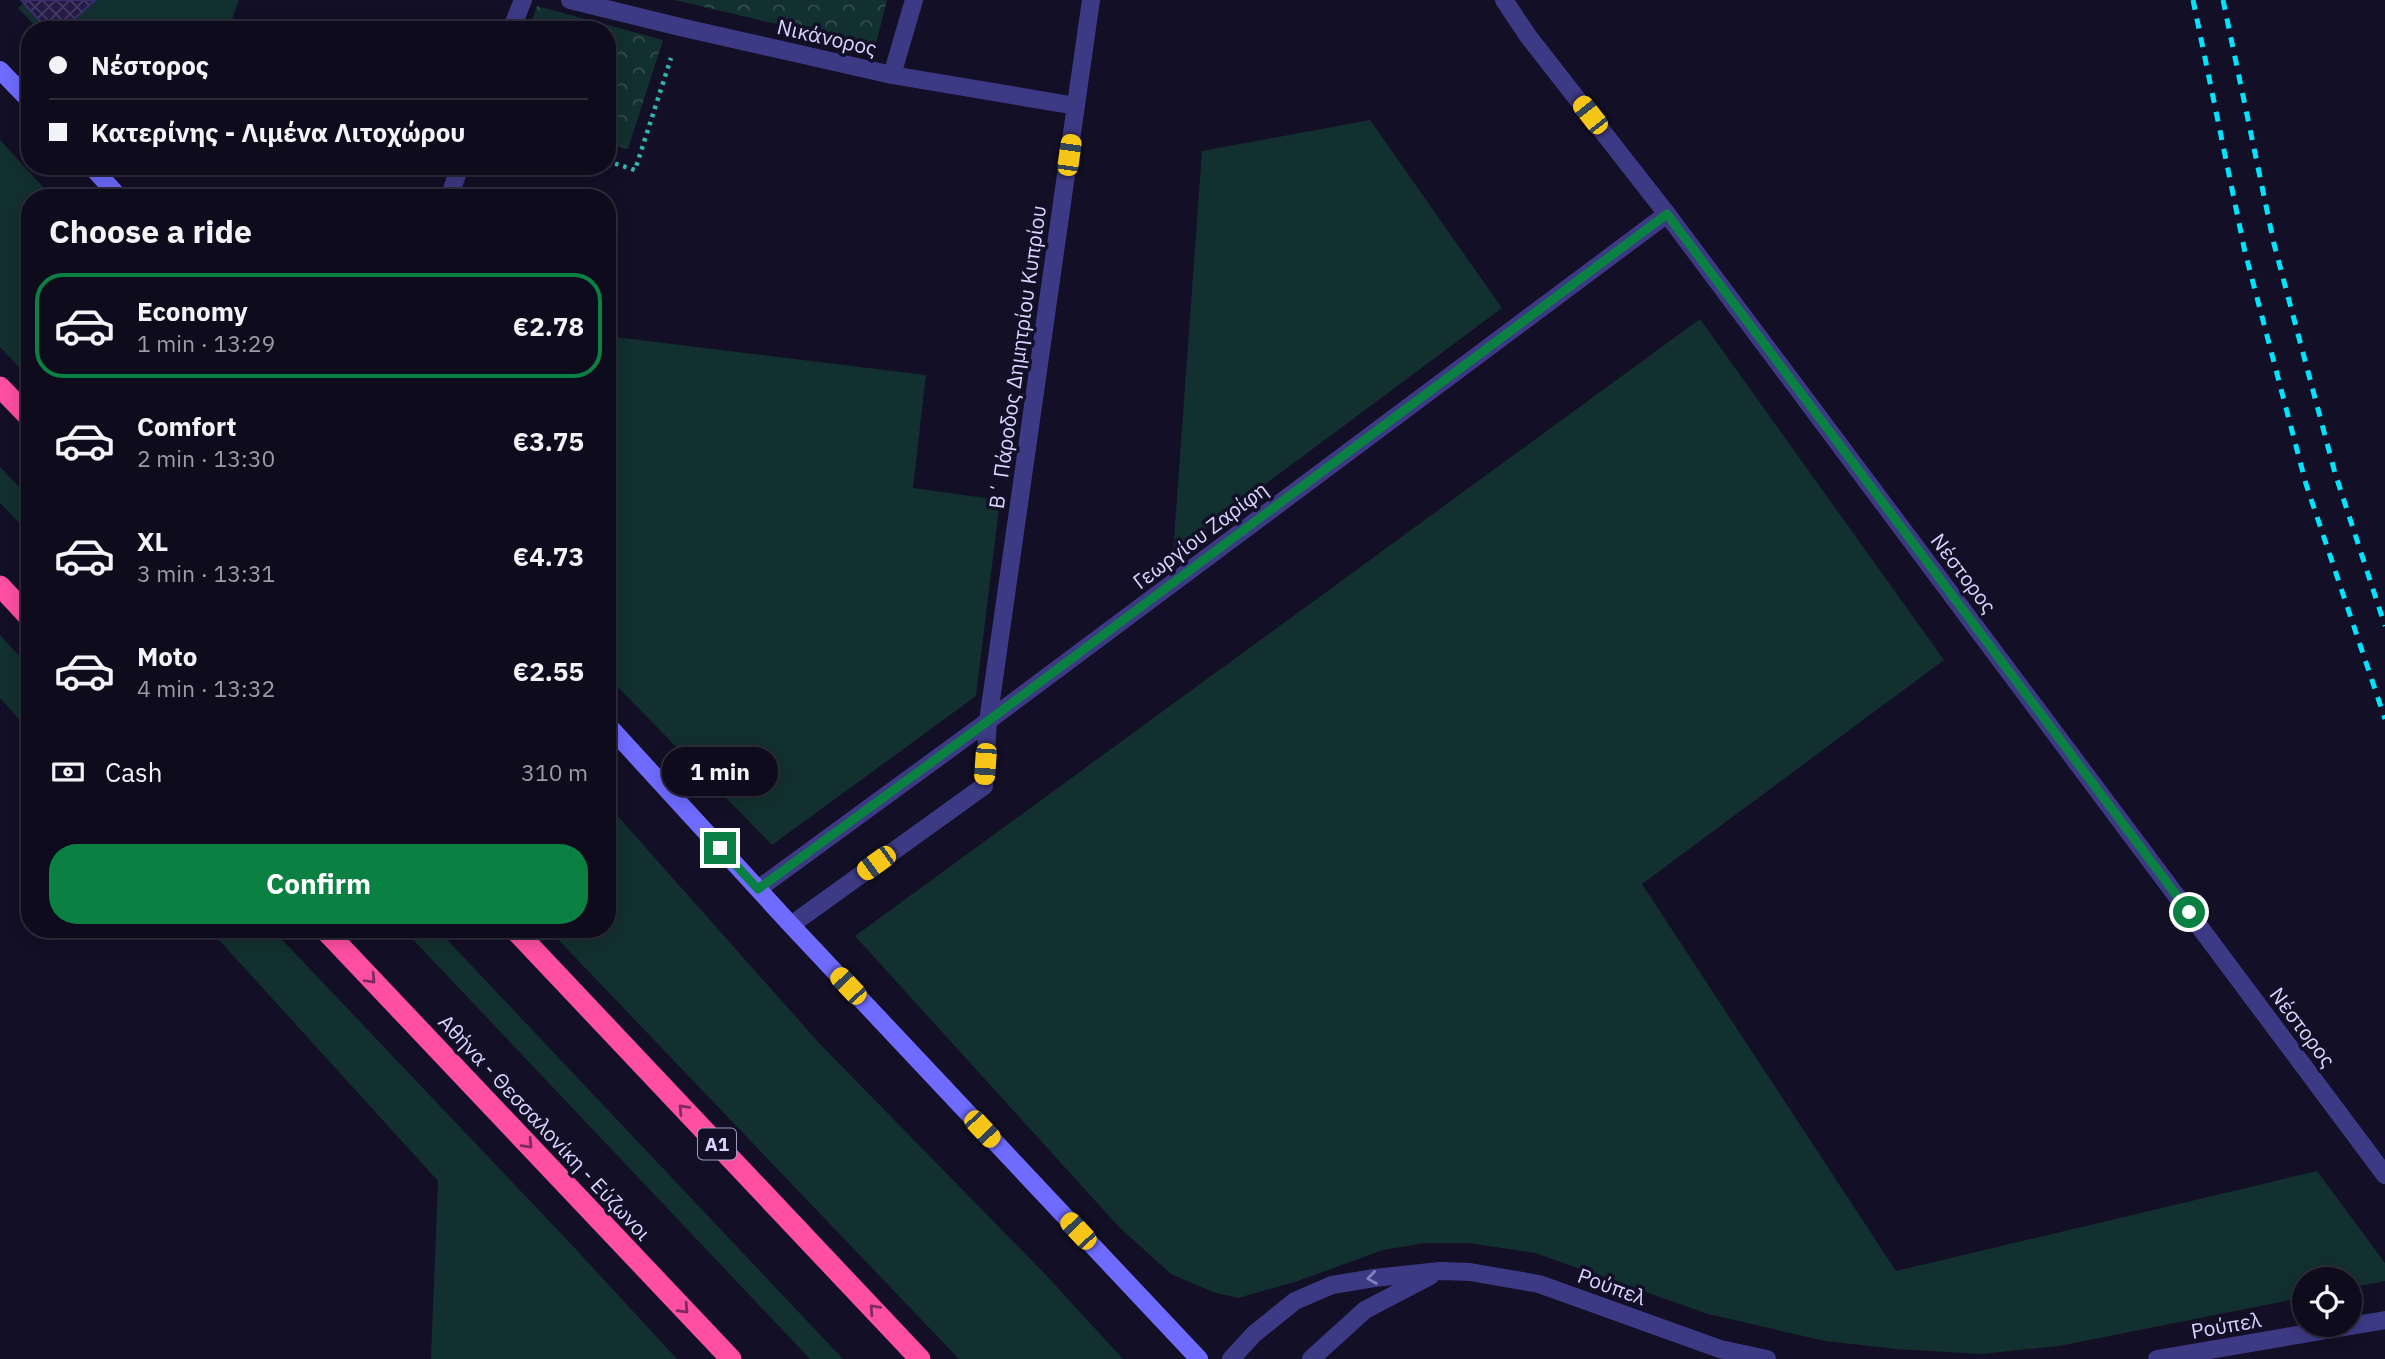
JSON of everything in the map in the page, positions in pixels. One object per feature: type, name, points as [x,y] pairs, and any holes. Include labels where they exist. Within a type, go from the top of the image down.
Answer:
[{"type":"highway","points":[[0,387],[21,409]]},
{"type":"highway","points":[[0,586],[21,608]]},
{"type":"highway","name":"Αθήνα - Θεσσαλονίκη - Εύζωνοι","points":[[333,938],[731,1359]]},
{"type":"highway","name":"Α1","points":[[522,938],[920,1359]]},
{"type":"main road","points":[[0,70],[21,92]]},
{"type":"main road","points":[[99,175],[112,189]]},
{"type":"main road","points":[[616,734],[790,925],[1199,1359]]},
{"type":"street","points":[[515,21],[523,0]]},
{"type":"street","name":"Νικάνορος","points":[[570,0],[892,75],[1076,106]]},
{"type":"street","points":[[892,75],[914,0]]},
{"type":"street","name":"Β΄ Πάροδος Δημητρίου Κυπρίου","points":[[790,925],[984,786],[988,721],[1091,0]]},
{"type":"street","name":"Νέστορος","points":[[1504,0],[1528,36],[1667,214],[2385,1175]]},
{"type":"street","name":"Γεωργίου Ζαρίφη","points":[[758,889],[988,721],[1667,214]]},
{"type":"street","points":[[1311,1359],[1364,1310],[1440,1271]]},
{"type":"street","name":"Ρούπελ","points":[[1231,1359],[1254,1334],[1295,1301],[1332,1285],[1440,1271],[1470,1272],[1539,1284],[1720,1349],[1767,1359]]},
{"type":"street","name":"Ρούπελ","points":[[2157,1359],[2385,1320]]},
{"type":"path","points":[[616,164],[635,170],[680,27]]},
{"type":"green space","points":[[27,0],[239,0],[231,21],[30,21],[18,8]]},
{"type":"green space","points":[[674,0],[887,0],[875,47]]},
{"type":"green space","points":[[537,6],[593,21],[532,21]]},
{"type":"green space","points":[[616,27],[663,40],[628,149],[616,146]]},
{"type":"green space","points":[[1370,120],[1502,308],[1173,553],[1202,151]]},
{"type":"green space","points":[[0,140],[21,163],[21,175],[32,175],[45,189],[21,189],[21,369],[0,347]]},
{"type":"green space","points":[[1700,319],[1944,660],[1642,884],[1896,1271],[2317,1171],[2385,1263],[2385,1281],[2362,1286],[2362,1267],[2292,1267],[2292,1300],[2059,1346],[1981,1354],[1825,1341],[1708,1314],[1535,1253],[1469,1243],[1425,1243],[1383,1250],[1298,1281],[1238,1298],[1213,1292],[1171,1274],[1119,1227],[855,936]]},
{"type":"green space","points":[[616,337],[926,375],[913,488],[1000,500],[976,696],[772,845],[616,685]]},
{"type":"green space","points":[[0,467],[21,489],[21,525],[0,503]]},
{"type":"green space","points":[[0,635],[21,658],[21,721],[0,698]]},
{"type":"green space","points":[[616,814],[820,1044],[1045,1274],[1123,1359],[959,1359],[557,938],[616,938]]},
{"type":"green space","points":[[217,938],[281,938],[677,1359],[431,1359],[438,1181]]},
{"type":"green space","points":[[412,938],[445,938],[843,1359],[810,1359]]},
{"type":"building","points":[[21,0],[95,0],[72,21],[40,21]]},
{"type":"railway","points":[[2193,0],[2245,252],[2306,484],[2385,719]]},
{"type":"railway","points":[[2223,0],[2274,244],[2335,473],[2385,626]]},
{"type":"route","points":[[720,848],[758,889],[988,721],[1667,214],[2189,912]]}]
